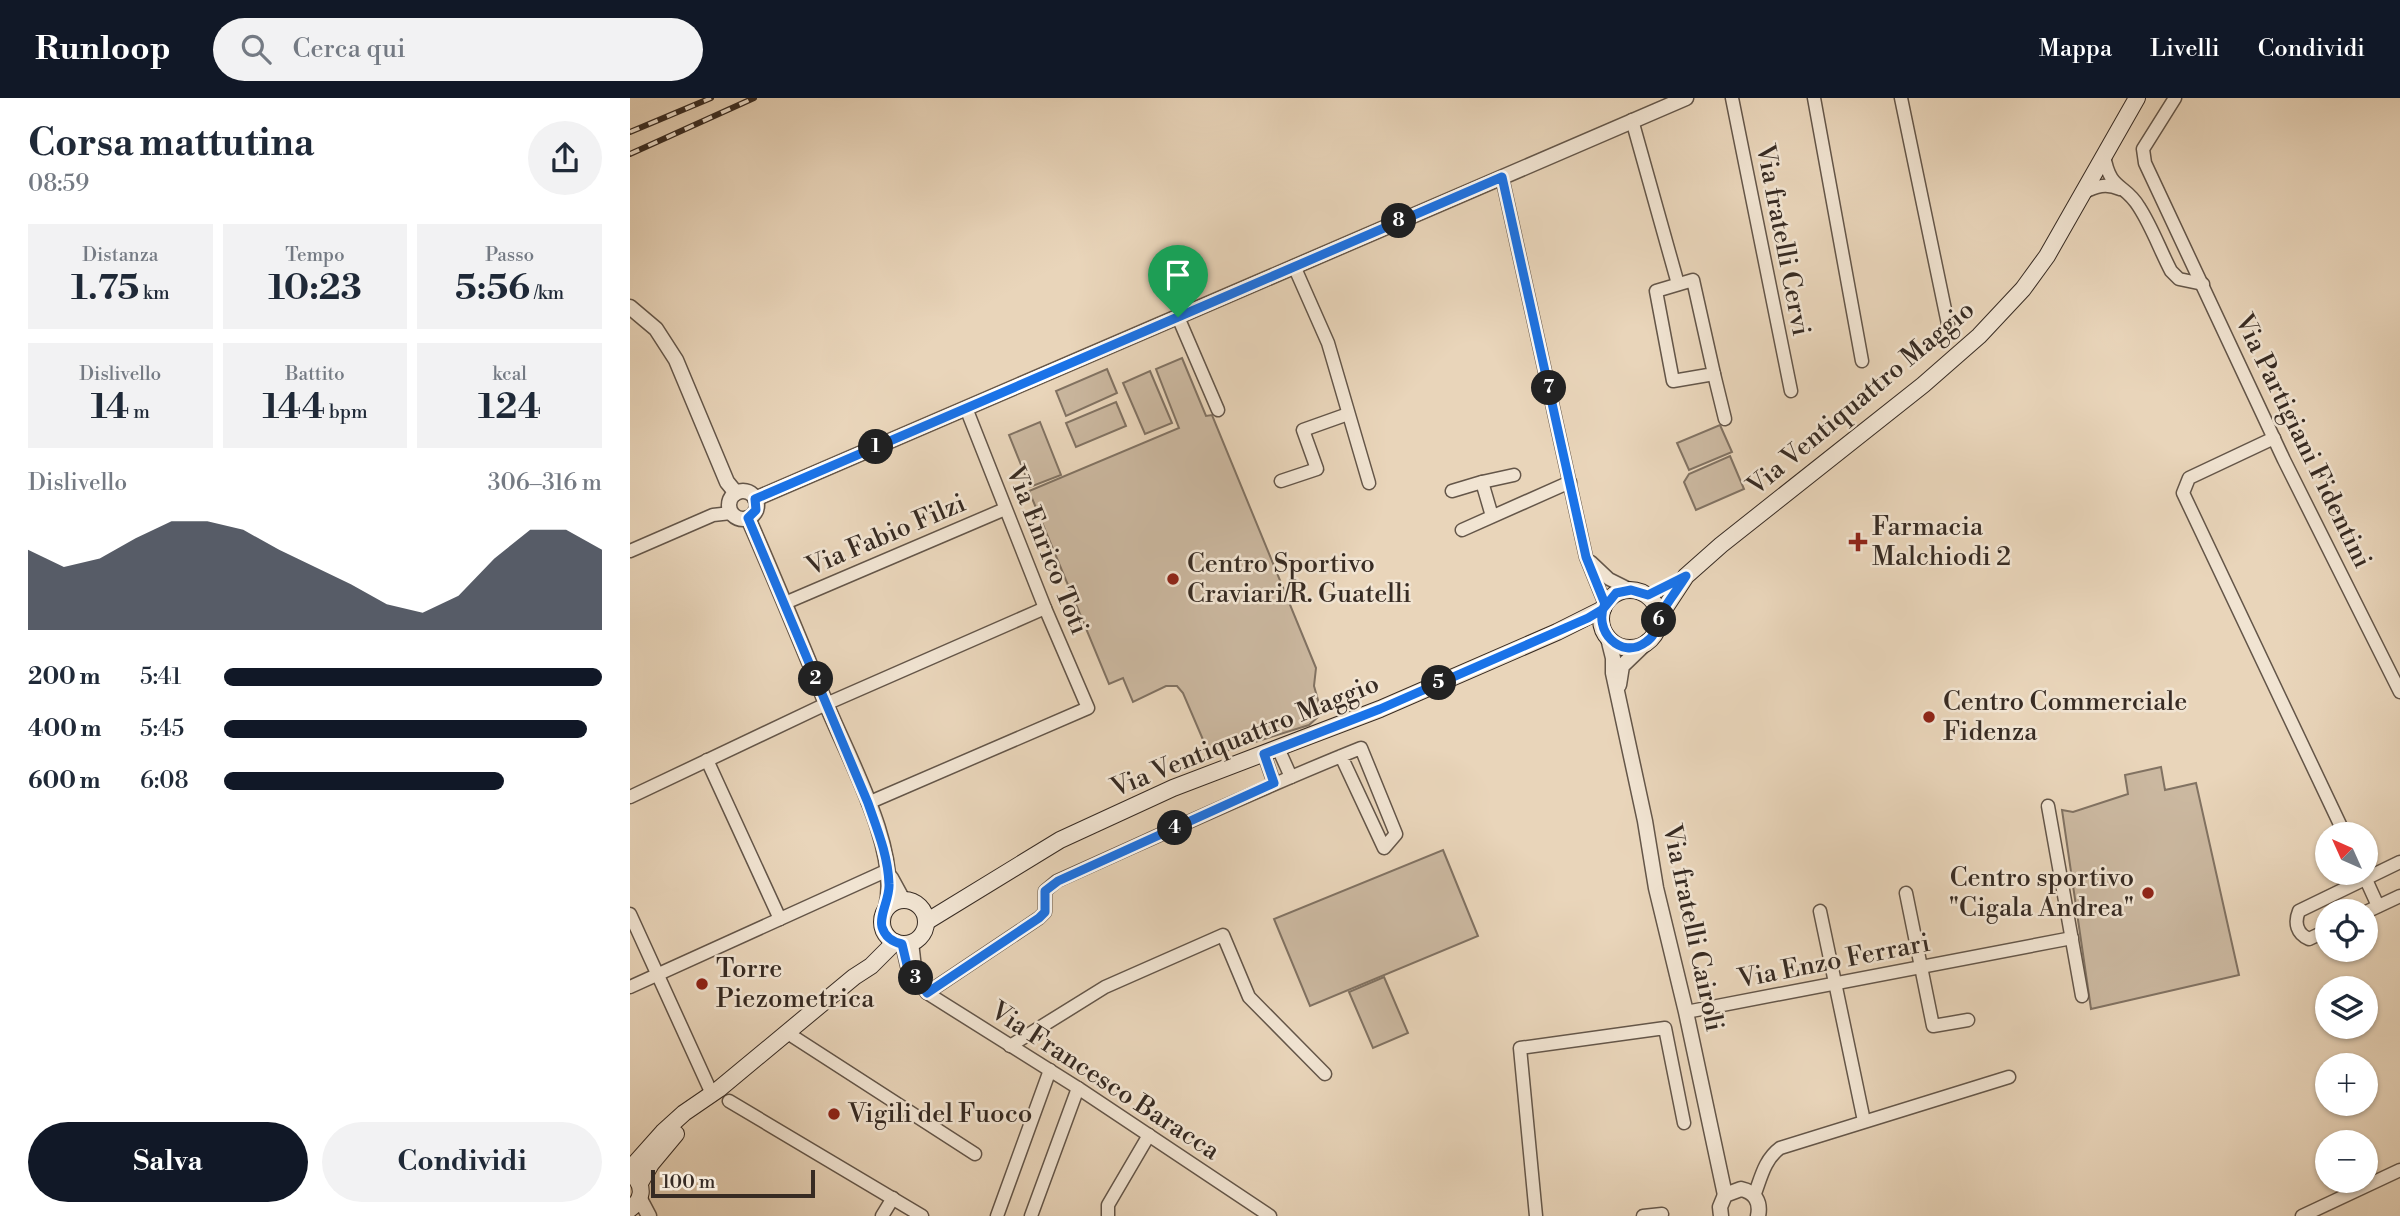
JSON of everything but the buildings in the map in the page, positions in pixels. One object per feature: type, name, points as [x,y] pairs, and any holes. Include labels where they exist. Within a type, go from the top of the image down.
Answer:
[{"type":"main road","name":"Via Ventiquattro Maggio","points":[[1648,595],[1686,576],[1979,336],[2029,281],[2137,98]]},
{"type":"main road","name":"Via Ventiquattro Maggio","points":[[1557,632],[1595,631],[1623,647],[1632,648],[1648,641],[1655,634],[1659,617],[1686,576]]},
{"type":"main road","name":"Via Ventiquattro Maggio","points":[[634,1186],[667,1144],[786,1032],[855,976],[903,943],[922,934],[923,915],[960,901],[1060,840],[1173,788],[1380,709],[1557,632],[1604,606],[1616,593],[1631,590]]},
{"type":"main road","points":[[1631,590],[1648,595],[1657,608],[1659,617]]},
{"type":"main road","points":[[1604,606],[1602,626],[1607,636]]},
{"type":"main road","points":[[886,908],[896,901],[909,900],[923,915]]},
{"type":"main road","name":"Via Ventiquattro Maggio","points":[[855,976],[877,946],[886,908]]},
{"type":"main road","points":[[882,928],[885,934],[903,943]]},
{"type":"street","points":[[755,499],[1686,98]]},
{"type":"street","name":"Via fratelli Cervi","points":[[1732,98],[1791,391]]},
{"type":"street","points":[[1814,98],[1862,361]]},
{"type":"street","points":[[1902,98],[1948,324]]},
{"type":"street","name":"Via Partigiani Fidentini","points":[[2175,98],[2143,154],[2274,438],[2400,692]]},
{"type":"street","points":[[1632,120],[1678,284]]},
{"type":"street","points":[[2104,155],[2108,174],[2120,190],[2138,205],[2174,276],[2203,285]]},
{"type":"street","points":[[1502,177],[1586,557],[1604,606]]},
{"type":"street","points":[[2083,193],[2107,185],[2120,190]]},
{"type":"street","points":[[1294,266],[1328,343],[1369,484]]},
{"type":"street","points":[[1714,374],[1673,380],[1656,291],[1693,280],[1725,419]]},
{"type":"street","points":[[630,307],[656,329],[676,360],[727,482],[736,493]]},
{"type":"street","points":[[1178,317],[1218,410]]},
{"type":"street","name":"Via Enrico Toti","points":[[868,803],[1088,708],[1045,608],[966,408]]},
{"type":"street","points":[[1281,481],[1317,469],[1303,430],[1348,414]]},
{"type":"street","points":[[2274,438],[2189,478],[2183,493],[2339,822]]},
{"type":"street","points":[[1452,491],[1514,475]]},
{"type":"street","points":[[1482,482],[1492,516]]},
{"type":"street","points":[[1462,530],[1570,482]]},
{"type":"street","points":[[736,493],[749,493],[755,499],[756,510],[748,518],[737,518],[729,509],[730,500],[736,493]]},
{"type":"street","name":"Via Fabio Filzi","points":[[785,603],[1005,509]]},
{"type":"street","points":[[630,551],[713,515],[731,513]]},
{"type":"street","points":[[748,518],[868,803],[888,870],[889,896],[886,908]]},
{"type":"street","points":[[1586,557],[1609,579],[1631,590]]},
{"type":"street","points":[[630,797],[826,704],[1045,608]]},
{"type":"street","name":"Via fratelli Cairoli","points":[[1607,636],[1613,657],[1612,673],[1646,821],[1656,888],[1719,1165],[1720,1208]]},
{"type":"street","name":"Via fratelli Cairoli","points":[[1620,700],[1619,678],[1622,666],[1648,641]]},
{"type":"street","points":[[903,943],[907,965],[923,987],[1039,918],[1045,912],[1045,891],[1058,881],[1274,783],[1291,776],[1341,756],[1361,748],[1396,834],[1384,848],[1341,756]]},
{"type":"street","points":[[1271,751],[1291,776]]},
{"type":"street","points":[[1271,751],[1274,783]]},
{"type":"street","points":[[707,760],[780,919]]},
{"type":"street","points":[[2048,806],[2082,996]]},
{"type":"street","points":[[2378,871],[2400,862]]},
{"type":"street","points":[[630,987],[888,870]]},
{"type":"street","points":[[888,870],[903,900]]},
{"type":"street","points":[[2322,899],[2346,886]]},
{"type":"street","points":[[1906,893],[1933,1026],[1968,1020]]},
{"type":"street","points":[[2378,906],[2400,896]]},
{"type":"street","points":[[2315,903],[2299,911],[2296,920],[2297,928],[2304,937],[2309,939],[2315,936]]},
{"type":"street","points":[[1820,911],[1864,1121]]},
{"type":"street","points":[[630,914],[657,975],[720,1095],[922,1216]]},
{"type":"street","points":[[1010,1046],[1105,987],[1223,935],[1249,997],[1325,1074]]},
{"type":"street","name":"Via Enzo Ferrari","points":[[1686,1012],[2073,938]]},
{"type":"street","name":"Via Francesco Baracca","points":[[923,987],[1270,1216]]},
{"type":"street","points":[[1536,1216],[1520,1048],[1665,1028],[1684,1123]]},
{"type":"street","points":[[786,1032],[975,1154]]},
{"type":"street","points":[[996,1216],[1050,1070]]},
{"type":"street","points":[[1720,1208],[1745,1191],[1780,1148],[2009,1077]]},
{"type":"street","points":[[1031,1216],[1078,1088]]},
{"type":"street","points":[[1108,1216],[1108,1205],[1149,1135]]},
{"type":"street","name":"Via fratelli Cairoli","points":[[1719,1165],[1745,1191]]},
{"type":"street","points":[[2302,1216],[2400,1170]]},
{"type":"street","points":[[634,1186],[649,1216]]},
{"type":"street","points":[[1745,1191],[1759,1203],[1758,1216]]},
{"type":"street","points":[[882,1216],[893,1198]]},
{"type":"street","points":[[1643,1216],[1662,1214]]},
{"type":"shaded area","name":"Centro Sportivo Craviari/R. Guatelli","points":[[1182,358],[1206,416],[1212,415],[1316,668],[1314,686],[1320,707],[1319,716],[1309,725],[1210,756],[1183,693],[1177,686],[1166,686],[1133,702],[1123,678],[1109,684],[1029,491],[1179,428],[1156,369]]},
{"type":"shaded area","points":[[1107,369],[1117,393],[1066,416],[1056,391]]},
{"type":"shaded area","points":[[1150,371],[1172,423],[1145,434],[1123,383]]},
{"type":"shaded area","points":[[1116,402],[1126,426],[1076,447],[1066,423]]},
{"type":"shaded area","points":[[1040,422],[1061,475],[1030,487],[1009,435]]},
{"type":"shaded area","points":[[1720,425],[1732,452],[1689,470],[1677,443]]},
{"type":"shaded area","points":[[1730,456],[1744,489],[1696,510],[1684,482],[1689,474]]},
{"type":"shaded area","name":"Centro sportivo \"Cigala Andrea\"","points":[[2161,767],[2165,790],[2196,783],[2239,975],[2091,1009],[2062,810],[2073,812],[2128,794],[2125,775]]},
{"type":"shaded area","points":[[1443,850],[1478,936],[1310,1006],[1274,919]]},
{"type":"shaded area","points":[[1384,977],[1408,1033],[1373,1048],[1349,992]]},
{"type":"railway","points":[[630,132],[711,98]]},
{"type":"railway","points":[[630,154],[754,98]]},
{"type":"place","name":"Farmacia Malchiodi 2","points":[[1858,542]]},
{"type":"place","name":"Centro Sportivo Craviari/R. Guatelli","points":[[1173,579]]},
{"type":"place","name":"Centro Commerciale Fidenza","points":[[1929,717]]},
{"type":"place","name":"Centro sportivo \"Cigala Andrea\"","points":[[2148,893]]},
{"type":"place","name":"Torre Piezometrica","points":[[702,984]]},
{"type":"place","name":"Vigili del Fuoco","points":[[834,1114]]},
{"type":"route","points":[[1178,317],[755,499],[756,510],[748,518],[868,803],[887,859],[889,896],[881,921],[882,928],[890,939],[902,944],[907,965],[927,993],[1039,918],[1045,912],[1045,891],[1058,881],[1274,783],[1264,754],[1380,709],[1588,618],[1603,609],[1616,593],[1631,590],[1648,595],[1686,576],[1659,617],[1655,634],[1648,641],[1632,648],[1615,644],[1608,638],[1601,618],[1603,609],[1605,604],[1586,557],[1502,177],[1178,317]]}]
